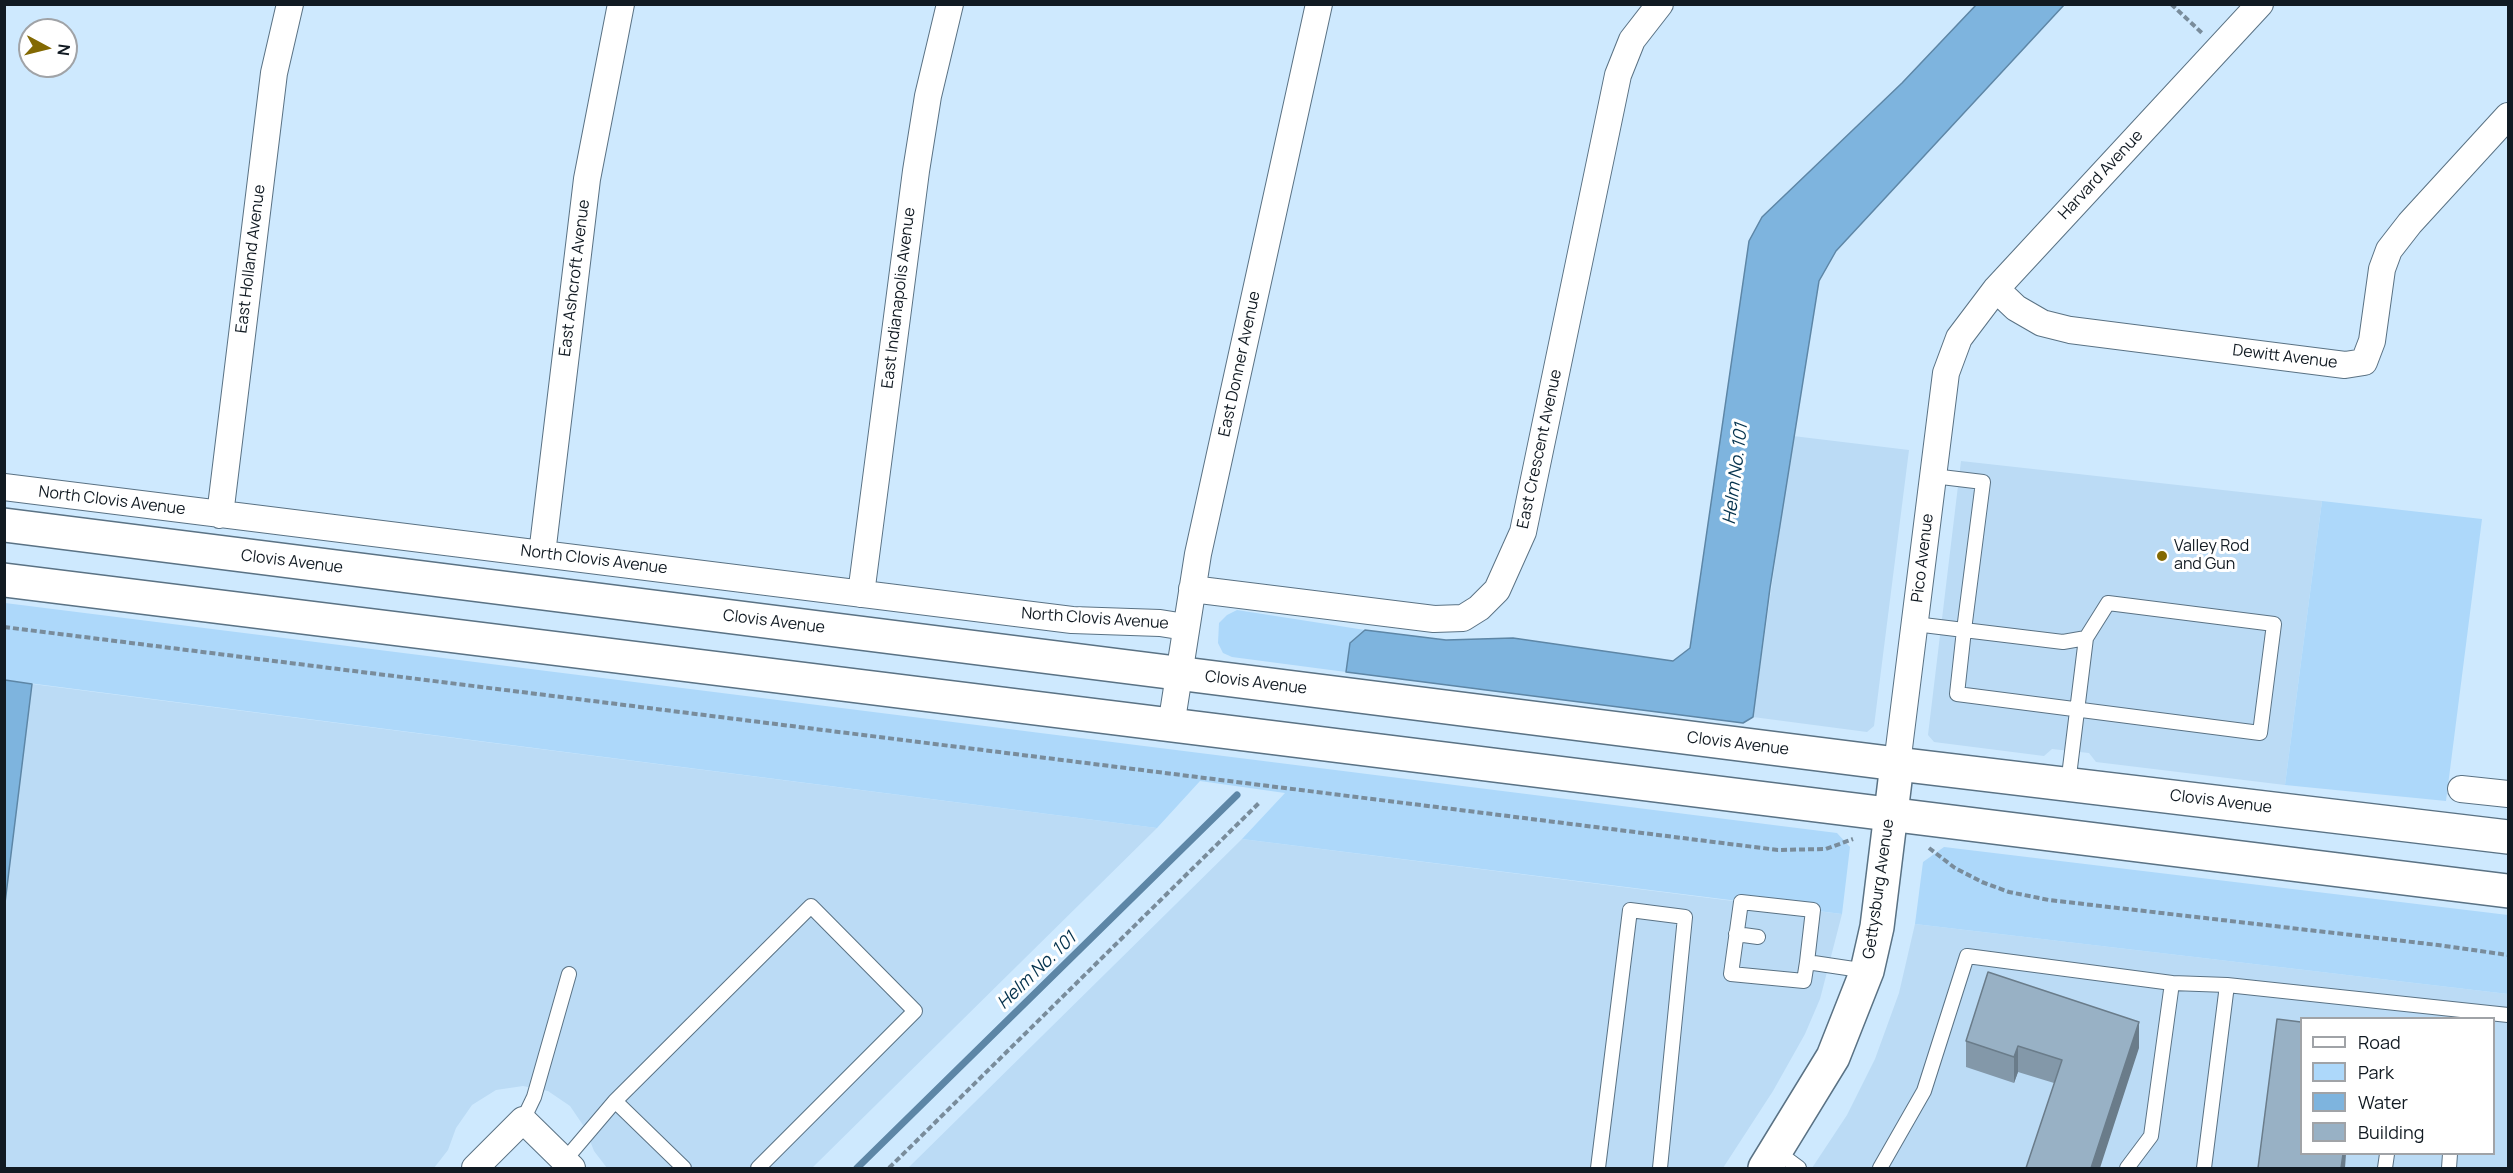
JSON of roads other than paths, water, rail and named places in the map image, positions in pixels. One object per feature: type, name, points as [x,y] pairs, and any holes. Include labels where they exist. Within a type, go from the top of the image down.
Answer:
[{"type":"main road","name":"Clovis Avenue","points":[[4,525],[1897,764],[2508,837]]},
{"type":"main road","points":[[4,580],[1171,726],[1889,828],[2508,891]]},
{"type":"main road","name":"Gettysburg Avenue","points":[[1780,1163],[1833,1057],[1867,971],[1877,927],[1897,764]]},
{"type":"street","name":"East Holland Avenue","points":[[220,515],[274,73],[290,4]]},
{"type":"street","name":"East Ashcroft Avenue","points":[[542,554],[586,190],[621,4]]},
{"type":"street","name":"East Indianapolis Avenue","points":[[861,594],[916,171],[928,96],[950,4]]},
{"type":"street","name":"East Donner Avenue","points":[[1171,726],[1192,589],[1319,4]]},
{"type":"street","name":"East Crescent Avenue","points":[[1192,589],[1434,619],[1463,618],[1479,608],[1497,590],[1523,532],[1618,75],[1632,40],[1660,4]]},
{"type":"street","name":"Harvard Avenue","points":[[1952,353],[1970,320],[1995,289],[2260,4]]},
{"type":"street","name":"Dewitt Avenue","points":[[1995,289],[2016,308],[2042,323],[2070,330],[2345,365],[2364,362],[2372,341],[2382,269],[2389,250],[2410,223],[2508,116]]},
{"type":"street","name":"Pico Avenue","points":[[1897,764],[1946,373],[1952,353]]},
{"type":"street","name":"North Clovis Avenue","points":[[4,486],[1072,621],[1160,623],[1185,627]]},
{"type":"street","points":[[2462,789],[2508,794]]},
{"type":"street","points":[[475,1168],[523,1120],[568,1165]]},
{"type":"lane","points":[[1933,476],[1983,482],[1957,694],[2078,709],[2260,733],[2274,624],[2108,603],[2086,638],[2078,709],[2068,783]]},
{"type":"lane","points":[[1915,624],[2063,642],[2086,638]]},
{"type":"lane","points":[[1741,902],[1813,910],[1802,943],[1807,962],[1804,981],[1731,974],[1736,934],[1741,902]]},
{"type":"lane","points":[[568,1165],[615,1101],[811,906],[915,1011],[758,1168]]},
{"type":"lane","points":[[1598,1168],[1630,909],[1685,916],[1660,1168]]},
{"type":"lane","points":[[1736,934],[1758,938]]},
{"type":"lane","points":[[1880,1168],[1924,1090],[1966,956],[2172,983],[2227,985],[2403,1012],[2508,1016]]},
{"type":"lane","points":[[1807,962],[1867,971]]},
{"type":"lane","points":[[523,1120],[534,1097],[568,974]]},
{"type":"lane","points":[[2127,1168],[2151,1136],[2172,983]]},
{"type":"lane","points":[[2204,1168],[2227,985]]},
{"type":"lane","points":[[615,1101],[684,1168]]},
{"type":"water","points":[[1976,5],[2064,5],[1836,251],[1819,281],[1770,588],[1753,717],[1743,723],[1346,672],[1350,643],[1365,630],[1446,640],[1513,638],[1673,661],[1690,648],[1749,241],[1762,217],[1902,83]]},
{"type":"water","points":[[4,680],[32,684],[5,903]]},
{"type":"waterway","name":"Helm No. 101","points":[[857,1168],[1237,795]]},
{"type":"place","name":"Valley Rod and Gun","points":[[2162,556]]}]
